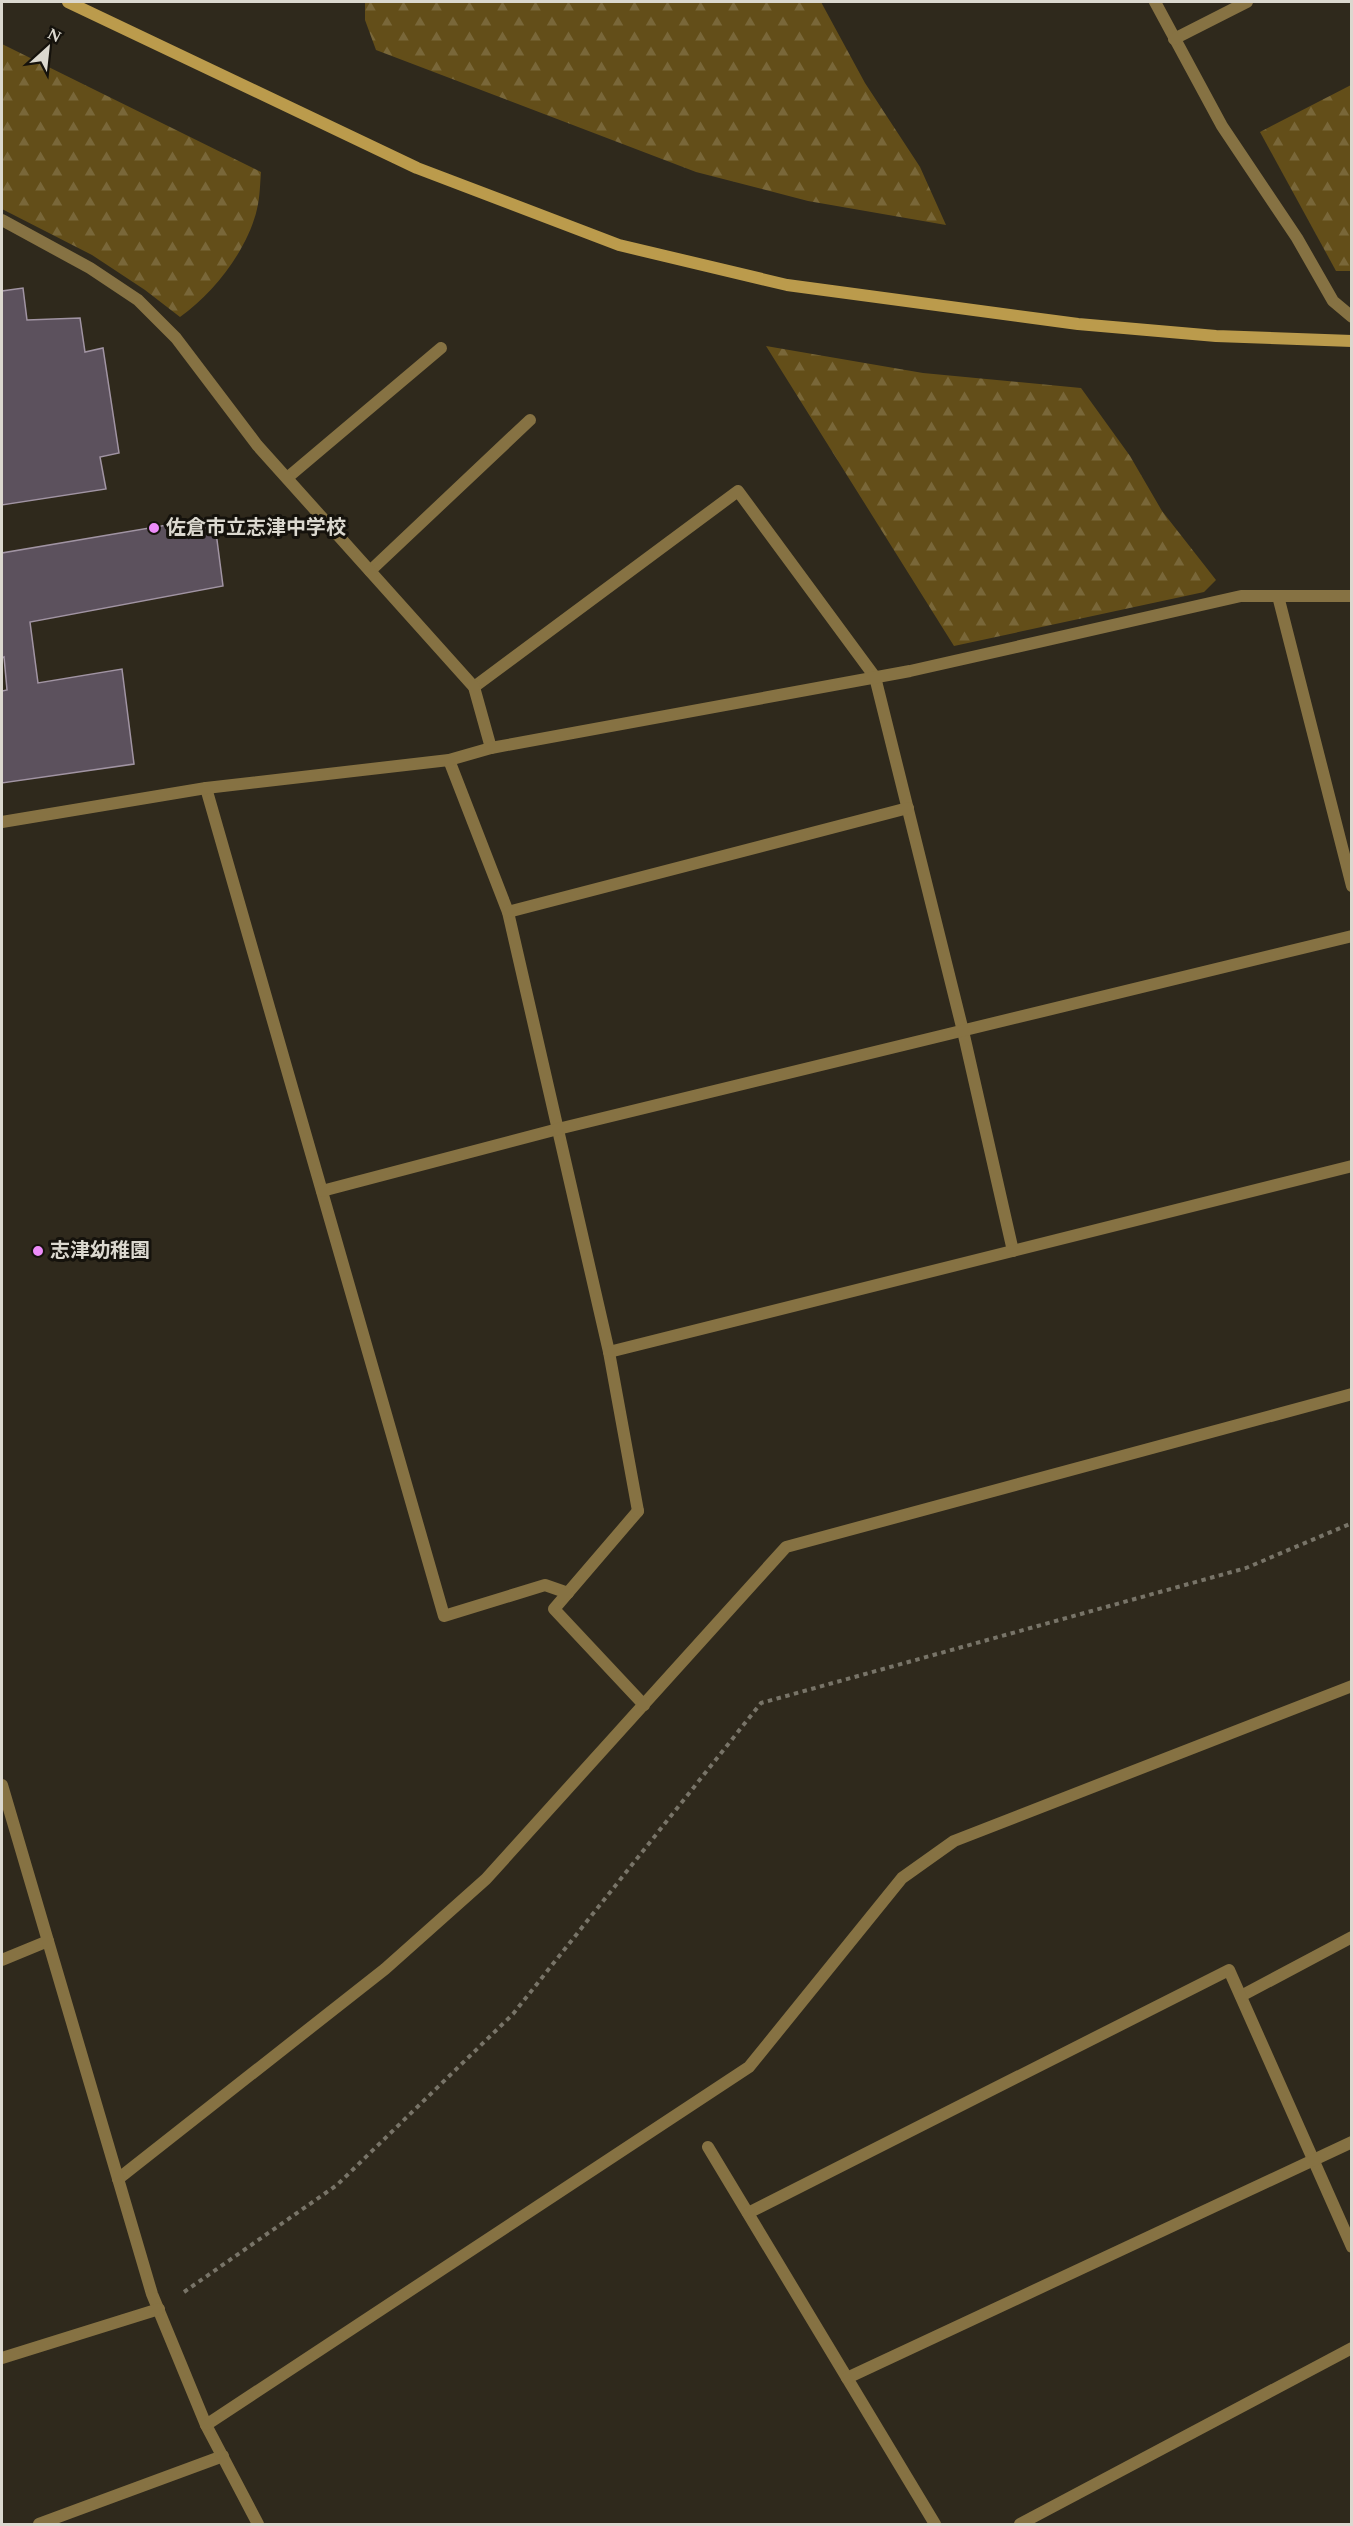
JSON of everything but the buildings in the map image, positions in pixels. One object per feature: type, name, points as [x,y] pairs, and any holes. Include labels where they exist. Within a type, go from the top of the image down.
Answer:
[{"type":"street","points":[[68,2],[417,168],[619,245],[786,285],[1078,324],[1216,336],[1352,341]]},
{"type":"street","points":[[1155,2],[1222,126],[1297,238],[1334,301],[1352,317]]},
{"type":"street","points":[[1174,39],[1247,2]]},
{"type":"street","points":[[2,220],[90,268],[138,300],[176,338],[257,445],[474,687],[491,748]]},
{"type":"street","points":[[287,478],[441,348]]},
{"type":"street","points":[[370,571],[530,420]]},
{"type":"street","points":[[474,687],[738,491],[875,677],[963,1030],[1013,1251]]},
{"type":"street","points":[[2,822],[206,788],[449,760],[491,748],[875,677],[1241,596],[1352,596]]},
{"type":"street","points":[[1278,596],[1352,886]]},
{"type":"street","points":[[449,760],[508,912],[609,1352],[638,1511],[554,1609],[644,1705]]},
{"type":"street","points":[[206,788],[444,1616],[545,1585],[568,1593]]},
{"type":"street","points":[[508,912],[908,808]]},
{"type":"street","points":[[322,1191],[558,1130],[1352,936]]},
{"type":"street","points":[[609,1352],[1352,1166]]},
{"type":"street","points":[[118,2180],[385,1969],[486,1879],[786,1547],[1352,1394]]},
{"type":"street","points":[[206,2425],[749,2067],[902,1878],[954,1841],[1352,1686]]},
{"type":"street","points":[[2,1785],[152,2294],[206,2425],[258,2524]]},
{"type":"street","points":[[1241,1996],[1352,1937]]},
{"type":"street","points":[[2,1960],[48,1941]]},
{"type":"street","points":[[748,2213],[1229,1970],[1352,2247]]},
{"type":"street","points":[[847,2378],[1352,2142]]},
{"type":"street","points":[[708,2147],[935,2524]]},
{"type":"street","points":[[2,2358],[159,2309]]},
{"type":"street","points":[[1020,2524],[1352,2348]]},
{"type":"street","points":[[39,2524],[223,2456]]},
{"type":"path","points":[[159,2309],[337,2185],[513,2014],[761,1703],[1246,1568],[1352,1523]]},
{"type":"green space","points":[[365,2],[821,2],[865,83],[920,167],[946,225],[808,201],[696,172],[376,50],[365,20]]},
{"type":"green space","points":[[2,44],[261,172],[253,224],[238,254],[217,283],[180,317],[145,290],[92,255],[2,209]]},
{"type":"green space","points":[[1351,85],[1351,271],[1336,271],[1260,132]]},
{"type":"green space","points":[[766,346],[923,373],[1081,388],[1130,456],[1162,511],[1216,580],[1204,592],[954,646]]},
{"type":"place","name":"佐倉市立志津中学校","points":[[154,528]]},
{"type":"place","name":"志津幼稚園","points":[[38,1251]]}]
